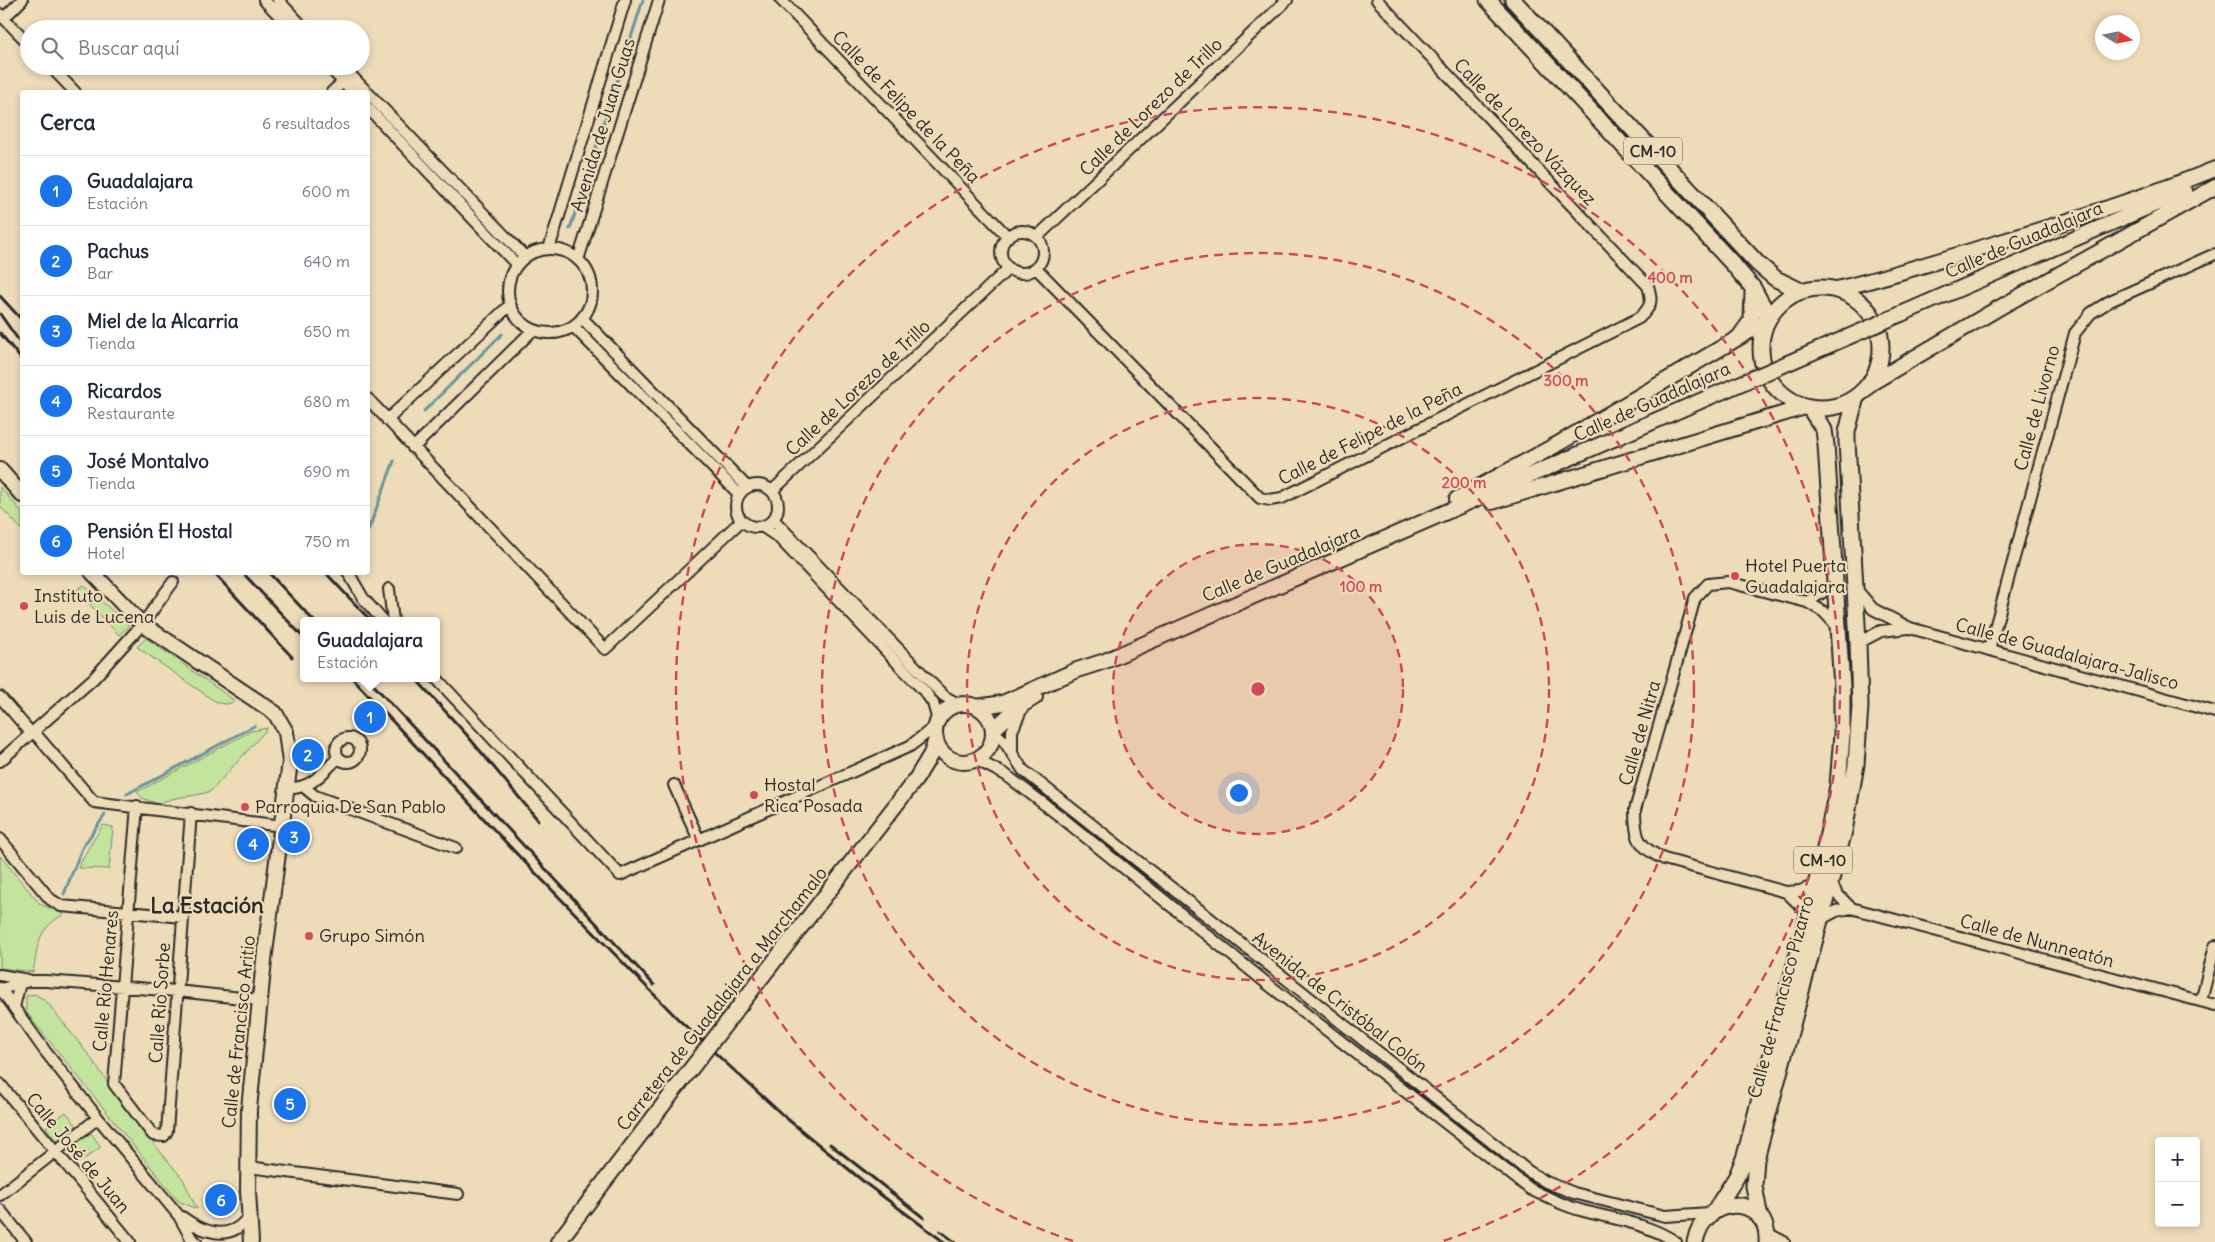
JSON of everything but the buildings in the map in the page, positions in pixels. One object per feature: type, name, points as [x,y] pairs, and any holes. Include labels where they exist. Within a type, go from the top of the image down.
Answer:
[{"type":"main road","name":"CM-10","points":[[1488,0],[1721,251],[1753,288],[1768,319]]},
{"type":"main road","name":"CM-10","points":[[1513,0],[1758,264],[1776,279],[1800,291]]},
{"type":"main road","points":[[1380,542],[1556,445],[1768,319],[1783,301],[1800,291],[1815,288],[1837,289],[1881,278],[2027,234],[2171,187],[2215,169]]},
{"type":"main road","name":"Calle de Guadalajara","points":[[993,731],[1024,703],[1105,661],[2215,177]]},
{"type":"main road","points":[[1768,319],[1761,339],[1761,356],[1766,373],[1775,388],[1789,400],[1807,407],[1830,408],[1856,397],[1868,385],[1988,314],[2215,188]]},
{"type":"main road","points":[[1741,335],[1752,320],[1754,305],[1753,288]]},
{"type":"main road","points":[[1837,289],[1857,300],[1870,314],[1878,331],[1881,350],[1877,369],[1868,385]]},
{"type":"main road","name":"Calle de Francisco Pizarro","points":[[1713,1211],[1742,1166],[1823,884],[1849,811],[1857,758],[1860,715],[1856,589],[1847,441],[1847,432],[1856,397]]},
{"type":"main road","points":[[1293,579],[1332,570],[1504,497],[1807,407]]},
{"type":"main road","name":"Calle de Francisco Pizarro","points":[[1807,407],[1821,425],[1825,437],[1842,711],[1840,760],[1823,884]]},
{"type":"main road","points":[[0,470],[20,493]]},
{"type":"main road","name":"Calle de Francisco Aritio","points":[[95,575],[143,623],[275,713],[284,725],[289,744],[288,788],[260,1000],[249,1109],[248,1191],[251,1242]]},
{"type":"main road","name":"Calle de Guadalajara","points":[[977,707],[1003,703],[1076,670],[1105,661]]},
{"type":"main road","points":[[960,704],[977,707],[989,718],[993,731],[989,748],[977,760],[964,762],[949,758],[936,743],[938,723],[948,709],[960,704]]},
{"type":"main road","name":"Carretera de Guadalajara a Marchamalo","points":[[558,1242],[916,778],[936,743]]},
{"type":"main road","name":"Carretera de Guadalajara a Marchamalo","points":[[916,778],[949,758]]},
{"type":"main road","name":"Calle de Francisco Pizarro","points":[[1760,1218],[1754,1186],[1756,1159],[1814,916]]},
{"type":"main road","points":[[245,1242],[248,1191]]},
{"type":"main road","points":[[1713,1211],[1733,1205],[1753,1211],[1760,1218]]},
{"type":"main road","name":"CM-10","points":[[1695,1242],[1702,1222],[1713,1211]]},
{"type":"main road","name":"CM-10","points":[[1760,1218],[1767,1238]]},
{"type":"street","points":[[20,35],[2,16],[22,0]]},
{"type":"street","points":[[264,0],[283,20]]},
{"type":"street","points":[[278,0],[297,20]]},
{"type":"street","name":"Avenida de Juan Guas","points":[[549,249],[625,0]]},
{"type":"street","name":"Avenida de Juan Guas","points":[[578,260],[659,0]]},
{"type":"street","name":"Calle de Felipe de la Peña","points":[[782,0],[1008,237]]},
{"type":"street","name":"Calle de Lorezo de Trillo","points":[[1037,237],[1287,0]]},
{"type":"street","name":"Calle de Lorezo Vázquez","points":[[1377,0],[1648,286]]},
{"type":"street","points":[[59,75],[73,90]]},
{"type":"street","points":[[336,75],[351,90]]},
{"type":"street","points":[[350,75],[364,90]]},
{"type":"street","points":[[334,90],[343,82]]},
{"type":"street","points":[[370,96],[526,257]]},
{"type":"street","points":[[370,110],[517,265]]},
{"type":"street","points":[[1025,231],[1037,237],[1043,249],[1043,256],[1036,268],[1024,273],[1009,268],[1002,259],[1001,252],[1008,237],[1025,231]]},
{"type":"street","points":[[549,249],[557,249],[570,254],[578,260],[588,272],[592,285],[591,298],[587,311],[582,318],[573,326],[557,333],[545,334],[521,323],[510,305],[508,284],[512,271],[526,257],[531,253],[549,249]]},
{"type":"street","name":"Calle de Livorno","points":[[1989,650],[2074,333],[2092,313],[2110,301],[2215,254]]},
{"type":"street","name":"Calle de Lorezo de Trillo","points":[[772,491],[1009,268]]},
{"type":"street","name":"Calle de Felipe de la Peña","points":[[1036,268],[1260,498],[1270,500],[1282,498],[1639,318],[1648,310],[1652,300],[1648,286]]},
{"type":"street","points":[[387,420],[510,305]]},
{"type":"street","points":[[582,318],[743,491]]},
{"type":"street","points":[[573,326],[743,491]]},
{"type":"street","points":[[413,448],[533,330]]},
{"type":"street","points":[[370,402],[605,649],[741,521]]},
{"type":"street","points":[[760,485],[772,491],[778,502],[777,514],[774,520],[762,527],[751,527],[741,521],[735,505],[743,491],[760,485]]},
{"type":"street","points":[[774,520],[944,696],[960,704]]},
{"type":"street","points":[[440,682],[620,875],[910,746],[938,723],[933,702],[778,537],[762,527]]},
{"type":"street","points":[[350,575],[363,598],[380,617]]},
{"type":"street","points":[[0,761],[94,678],[143,623],[173,582]]},
{"type":"street","name":"Calle de Nitra","points":[[1823,884],[1800,891],[1786,892],[1664,859],[1648,852],[1636,834],[1635,810],[1695,598],[1708,584],[1728,582],[1807,602],[1824,612],[1837,626]]},
{"type":"street","points":[[1807,602],[1834,585]]},
{"type":"street","points":[[389,589],[392,617]]},
{"type":"street","name":"Calle de Guadalajara-Jalisco","points":[[1856,589],[1873,609],[1910,628],[2215,712]]},
{"type":"street","name":"Calle de Guadalajara-Jalisco","points":[[1858,643],[1881,631],[1910,628]]},
{"type":"street","points":[[0,697],[94,802],[282,826]]},
{"type":"street","points":[[1012,755],[1012,731],[1024,703]]},
{"type":"street","name":"Avenida de Cristóbal Colón","points":[[993,731],[1004,741],[1023,770],[1528,1171],[1546,1182],[1574,1193],[1665,1216],[1713,1211]]},
{"type":"street","points":[[910,746],[936,743]]},
{"type":"street","points":[[288,788],[304,787],[310,784],[338,758]]},
{"type":"street","name":"Avenida de Cristóbal Colón","points":[[977,760],[1006,774],[1269,985],[1530,1189],[1552,1200],[1578,1209],[1643,1226],[1663,1234],[1676,1242]]},
{"type":"street","points":[[674,784],[699,840]]},
{"type":"street","points":[[304,787],[314,796],[456,848]]},
{"type":"street","name":"Calle Río Henares","points":[[137,806],[114,1084],[153,1135],[164,1136]]},
{"type":"street","name":"Calle Río Sorbe","points":[[164,1136],[166,1131],[178,991],[191,813]]},
{"type":"street","points":[[0,839],[50,899],[61,906],[183,917]]},
{"type":"street","name":"Calle de Nunneatón","points":[[1823,884],[1852,908],[2215,1005]]},
{"type":"street","name":"Calle de Nitra","points":[[1786,892],[1814,916]]},
{"type":"street","points":[[1814,916],[1852,908]]},
{"type":"street","points":[[2201,1001],[2215,946]]},
{"type":"street","points":[[0,975],[18,977],[24,982]]},
{"type":"street","points":[[192,1241],[179,1216],[98,1118],[1,989],[24,982],[178,991],[260,1000]]},
{"type":"street","points":[[14,1007],[24,982]]},
{"type":"street","name":"Calle José de Juan","points":[[0,1084],[130,1242]]},
{"type":"street","points":[[0,1195],[54,1150],[98,1118]]},
{"type":"street","points":[[248,1167],[458,1194]]},
{"type":"street","points":[[0,1210],[26,1242]]},
{"type":"street","points":[[179,1216],[205,1230],[226,1234],[234,1232],[245,1221]]},
{"type":"street","points":[[1767,1238],[1784,1242]]},
{"type":"green space","points":[[0,487],[20,510],[20,528],[0,506]]},
{"type":"green space","points":[[84,585],[129,626],[119,635],[76,590]]},
{"type":"green space","points":[[146,638],[235,701],[225,704],[213,700],[137,647]]},
{"type":"green space","points":[[268,728],[211,791],[171,799],[158,804],[142,798],[137,792],[251,731]]},
{"type":"green space","points":[[103,825],[113,827],[109,869],[78,868],[89,847]]},
{"type":"green space","points":[[0,856],[40,904],[64,914],[43,932],[38,945],[33,972],[0,968]]},
{"type":"green space","points":[[35,994],[47,1002],[91,1058],[130,1115],[183,1179],[197,1209],[178,1201],[26,1012],[26,996]]},
{"type":"green space","points":[[66,1112],[77,1126],[56,1141],[46,1127]]},
{"type":"green space","points":[[91,1133],[101,1147],[80,1162],[70,1148]]},
{"type":"waterway","points":[[570,229],[643,0]]},
{"type":"waterway","points":[[424,411],[502,334]]},
{"type":"waterway","points":[[370,526],[394,461]]},
{"type":"waterway","points":[[127,794],[254,726]]},
{"type":"waterway","points":[[64,894],[82,848],[105,815]]},
{"type":"railway","points":[[0,296],[20,318]]},
{"type":"railway","points":[[0,314],[20,342]]},
{"type":"railway","points":[[0,333],[20,358]]},
{"type":"railway","points":[[216,575],[292,657]]},
{"type":"railway","points":[[245,575],[300,634]]},
{"type":"railway","points":[[271,575],[310,617]]},
{"type":"railway","points":[[328,575],[367,617]]},
{"type":"railway","points":[[356,682],[514,851],[679,1020],[785,1117],[869,1186],[944,1242]]},
{"type":"railway","points":[[371,682],[654,985]]},
{"type":"railway","points":[[419,682],[466,734],[538,820]]},
{"type":"railway","points":[[830,1144],[924,1218]]},
{"type":"railway","points":[[940,1231],[955,1242]]},
{"type":"place","name":"Hotel Puerta Guadalajara","points":[[1735,576]]},
{"type":"place","name":"Instituto Luis de Lucena","points":[[24,606]]},
{"type":"place","name":"Guadalajara","points":[[370,717]]},
{"type":"place","name":"Pachus","points":[[308,755]]},
{"type":"place","name":"Hostal Rica Posada","points":[[754,795]]},
{"type":"place","name":"Parroquia De San Pablo","points":[[245,807]]},
{"type":"place","name":"Miel de la Alcarria","points":[[294,837]]},
{"type":"place","name":"Ricardos","points":[[253,844]]},
{"type":"place","name":"Grupo Simón","points":[[309,936]]},
{"type":"place","name":"José Montalvo","points":[[290,1104]]},
{"type":"place","name":"Pensión El Hostal","points":[[221,1200]]},
{"type":"district","name":"La Estación","points":[[207,905]]}]
